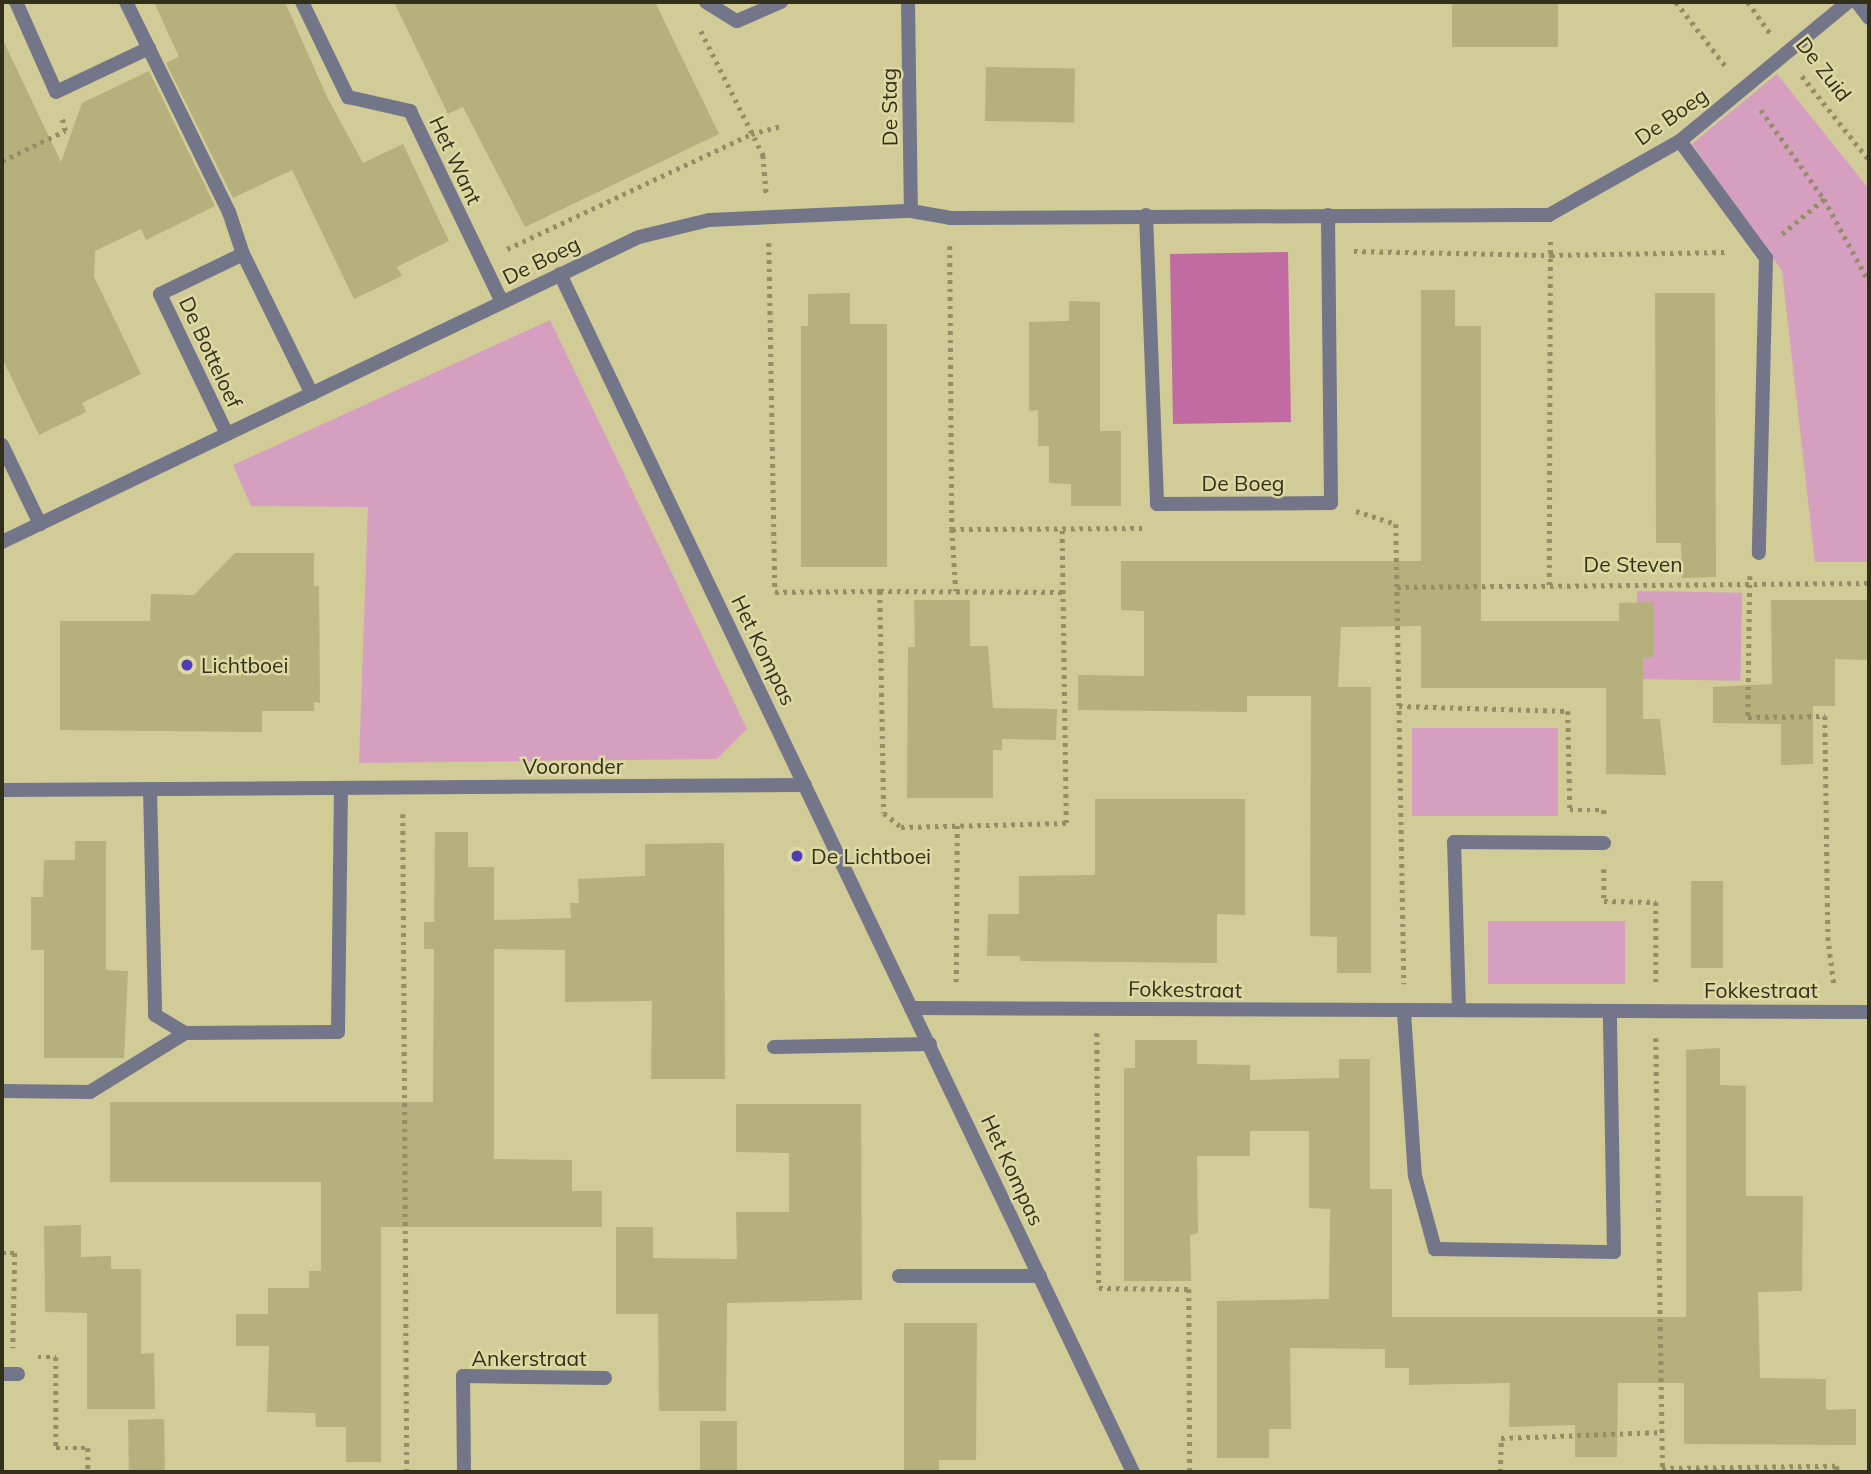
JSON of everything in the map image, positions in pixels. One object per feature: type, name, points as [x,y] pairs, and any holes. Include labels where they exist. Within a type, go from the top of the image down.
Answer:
[{"type":"street","points":[[16,2],[56,92],[149,48]]},
{"type":"street","points":[[126,2],[229,212],[243,254],[312,394]]},
{"type":"street","name":"Het Want","points":[[302,2],[348,97],[410,111],[502,302]]},
{"type":"street","points":[[706,2],[737,21],[781,2]]},
{"type":"street","name":"De Stag","points":[[908,2],[911,211]]},
{"type":"street","name":"De Boeg","points":[[2,542],[639,237],[709,220],[911,211],[950,218],[1549,215],[1681,141],[1848,2]]},
{"type":"street","points":[[1857,2],[1869,18]]},
{"type":"street","points":[[1681,141],[1766,258],[1759,553]]},
{"type":"street","points":[[1146,215],[1157,504]]},
{"type":"street","points":[[1328,215],[1331,503]]},
{"type":"street","name":"De Botteloef","points":[[227,434],[160,294],[243,254]]},
{"type":"street","name":"Het Kompas","points":[[560,275],[1133,1472]]},
{"type":"street","points":[[2,445],[40,524]]},
{"type":"street","name":"De Boeg","points":[[1157,504],[1331,503]]},
{"type":"street","name":"Vooronder","points":[[2,790],[805,785]]},
{"type":"street","points":[[150,789],[155,1015],[185,1033],[338,1032],[341,789]]},
{"type":"street","points":[[1459,1009],[1454,842],[1604,843]]},
{"type":"street","name":"Fokkestraat","points":[[911,1008],[1404,1013],[1459,1009],[1869,1012]]},
{"type":"street","points":[[1404,1013],[1415,1176],[1435,1249],[1614,1252],[1611,1012]]},
{"type":"street","points":[[2,1091],[90,1092],[185,1033]]},
{"type":"street","points":[[774,1047],[930,1044]]},
{"type":"street","points":[[899,1276],[1040,1276]]},
{"type":"street","points":[[2,1374],[18,1374]]},
{"type":"street","name":"Ankerstraat","points":[[464,1472],[463,1376],[605,1378]]},
{"type":"path","points":[[1676,2],[1782,135],[1824,199],[1869,282]]},
{"type":"path","name":"De Zuid","points":[[1748,2],[1785,54],[1869,160]]},
{"type":"path","points":[[696,21],[764,155],[768,217],[775,592],[1062,592]]},
{"type":"path","points":[[2,161],[65,131],[56,92]]},
{"type":"path","points":[[480,261],[751,134],[780,126]]},
{"type":"path","points":[[1329,250],[1550,255],[1760,251],[1824,199]]},
{"type":"path","points":[[1549,215],[1549,585]]},
{"type":"path","points":[[950,218],[952,529],[957,591]]},
{"type":"path","points":[[1331,503],[1396,524],[1404,1013]]},
{"type":"path","points":[[952,529],[1154,527],[1157,504]]},
{"type":"path","points":[[880,591],[884,813],[901,827],[1066,823],[1062,530]]},
{"type":"path","points":[[1759,553],[1746,584],[1748,718],[1825,716],[1828,937],[1837,1012]]},
{"type":"path","name":"De Steven","points":[[1397,587],[1869,583]]},
{"type":"path","points":[[403,788],[407,1472]]},
{"type":"path","points":[[956,1008],[957,825]]},
{"type":"path","points":[[1097,1009],[1099,1288],[1189,1289],[1190,1472]]},
{"type":"path","points":[[1500,1472],[1500,1438],[1662,1432]]},
{"type":"path","points":[[1662,1468],[1837,1466],[1837,1472]]},
{"type":"shaded area","points":[[1777,74],[1869,189],[1869,562],[1815,562],[1782,271],[1692,144]]},
{"type":"shaded area","points":[[1288,252],[1291,422],[1173,424],[1170,254]]},
{"type":"shaded area","points":[[550,320],[747,729],[717,759],[359,763],[368,507],[251,506],[233,465]]},
{"type":"shaded area","points":[[1637,591],[1742,593],[1740,681],[1635,679]]},
{"type":"shaded area","points":[[1412,728],[1558,728],[1558,816],[1412,816]]},
{"type":"shaded area","points":[[1488,921],[1625,921],[1625,984],[1488,984]]},
{"type":"building","points":[[154,2],[285,2],[327,97],[363,163],[403,144],[449,241],[397,267],[402,276],[354,299],[292,170],[233,198],[166,63],[179,57]]},
{"type":"building","points":[[394,2],[655,2],[719,134],[525,227],[463,107],[448,114]]},
{"type":"building","points":[[1452,2],[1558,2],[1558,47],[1452,47]]},
{"type":"building","points":[[2,38],[61,162],[82,103],[149,71],[215,206],[146,240],[141,229],[95,251],[94,277],[141,374],[82,403],[86,412],[39,435],[2,358]]},
{"type":"building","points":[[986,67],[1075,69],[1074,123],[985,121]]},
{"type":"building","points":[[1421,290],[1455,290],[1455,326],[1481,326],[1481,621],[1619,621],[1619,603],[1654,602],[1653,658],[1643,658],[1643,719],[1660,719],[1666,775],[1606,774],[1606,688],[1421,688],[1421,626],[1341,627],[1338,687],[1371,687],[1371,973],[1337,973],[1337,937],[1310,936],[1311,696],[1247,696],[1247,712],[1078,710],[1078,675],[1144,676],[1144,611],[1121,610],[1121,561],[1421,561]]},
{"type":"building","points":[[850,293],[850,324],[887,324],[887,567],[801,567],[801,326],[808,326],[808,294]]},
{"type":"building","points":[[1655,293],[1715,293],[1716,577],[1682,578],[1681,543],[1656,543]]},
{"type":"building","points":[[1069,301],[1100,302],[1100,431],[1121,431],[1121,506],[1071,506],[1071,484],[1049,483],[1049,446],[1038,446],[1038,410],[1029,411],[1029,322],[1069,321]]},
{"type":"building","name":"Lichtboei","points":[[235,553],[314,553],[314,586],[319,586],[320,703],[314,702],[314,711],[262,711],[262,732],[60,730],[60,621],[150,621],[151,594],[194,595]]},
{"type":"building","points":[[914,600],[970,600],[970,646],[988,646],[993,708],[1057,709],[1056,740],[1002,739],[1002,750],[993,750],[993,798],[907,798],[908,647],[915,647]]},
{"type":"building","points":[[1771,600],[1869,600],[1869,660],[1835,659],[1835,706],[1813,706],[1813,764],[1781,765],[1781,724],[1713,723],[1713,687],[1772,684]]},
{"type":"building","points":[[1095,799],[1245,799],[1245,915],[1217,914],[1217,963],[1020,961],[1020,956],[987,956],[988,914],[1019,914],[1019,876],[1095,875]]},
{"type":"building","points":[[435,832],[468,832],[468,867],[494,867],[494,920],[571,918],[570,903],[579,903],[578,879],[645,876],[645,844],[724,843],[725,1079],[651,1079],[652,1001],[565,1002],[565,950],[494,949],[494,1159],[572,1160],[572,1191],[602,1191],[602,1227],[381,1227],[381,1462],[346,1462],[346,1427],[316,1427],[315,1413],[267,1412],[269,1346],[236,1346],[236,1314],[268,1314],[268,1288],[309,1288],[309,1271],[321,1271],[321,1182],[110,1182],[110,1102],[433,1102],[434,949],[424,949],[424,922],[434,922]]},
{"type":"building","points":[[75,841],[106,841],[106,970],[128,971],[124,1058],[44,1058],[44,950],[31,950],[31,897],[43,897],[44,860],[75,860]]},
{"type":"building","points":[[1691,881],[1723,881],[1723,968],[1691,968]]},
{"type":"building","points":[[1135,1040],[1197,1040],[1197,1064],[1250,1065],[1250,1080],[1339,1078],[1339,1059],[1370,1059],[1370,1189],[1392,1189],[1392,1317],[1686,1317],[1686,1050],[1720,1048],[1720,1085],[1746,1086],[1746,1196],[1803,1196],[1802,1291],[1758,1292],[1760,1378],[1826,1379],[1826,1410],[1856,1409],[1856,1445],[1684,1444],[1684,1383],[1618,1383],[1617,1457],[1575,1457],[1575,1425],[1509,1427],[1510,1383],[1409,1385],[1409,1368],[1385,1368],[1385,1349],[1290,1348],[1291,1429],[1269,1429],[1269,1458],[1217,1458],[1217,1301],[1329,1299],[1330,1209],[1309,1208],[1309,1131],[1250,1131],[1250,1156],[1197,1156],[1198,1233],[1190,1235],[1191,1281],[1124,1281],[1124,1068],[1135,1068]]},
{"type":"building","points":[[736,1104],[861,1104],[862,1300],[727,1303],[726,1411],[659,1411],[658,1314],[616,1314],[616,1227],[653,1227],[653,1258],[737,1259],[736,1212],[789,1212],[789,1153],[736,1152]]},
{"type":"building","points":[[81,1225],[81,1257],[111,1256],[111,1269],[141,1269],[141,1354],[154,1353],[155,1409],[87,1409],[87,1313],[45,1312],[44,1226]]},
{"type":"building","points":[[904,1323],[977,1323],[976,1460],[939,1460],[939,1472],[904,1472]]},
{"type":"building","points":[[164,1419],[165,1472],[129,1472],[128,1420]]},
{"type":"building","points":[[700,1421],[737,1421],[737,1472],[700,1472]]},
{"type":"place","name":"Lichtboei","points":[[187,665]]},
{"type":"place","name":"De Lichtboei","points":[[797,856]]}]
